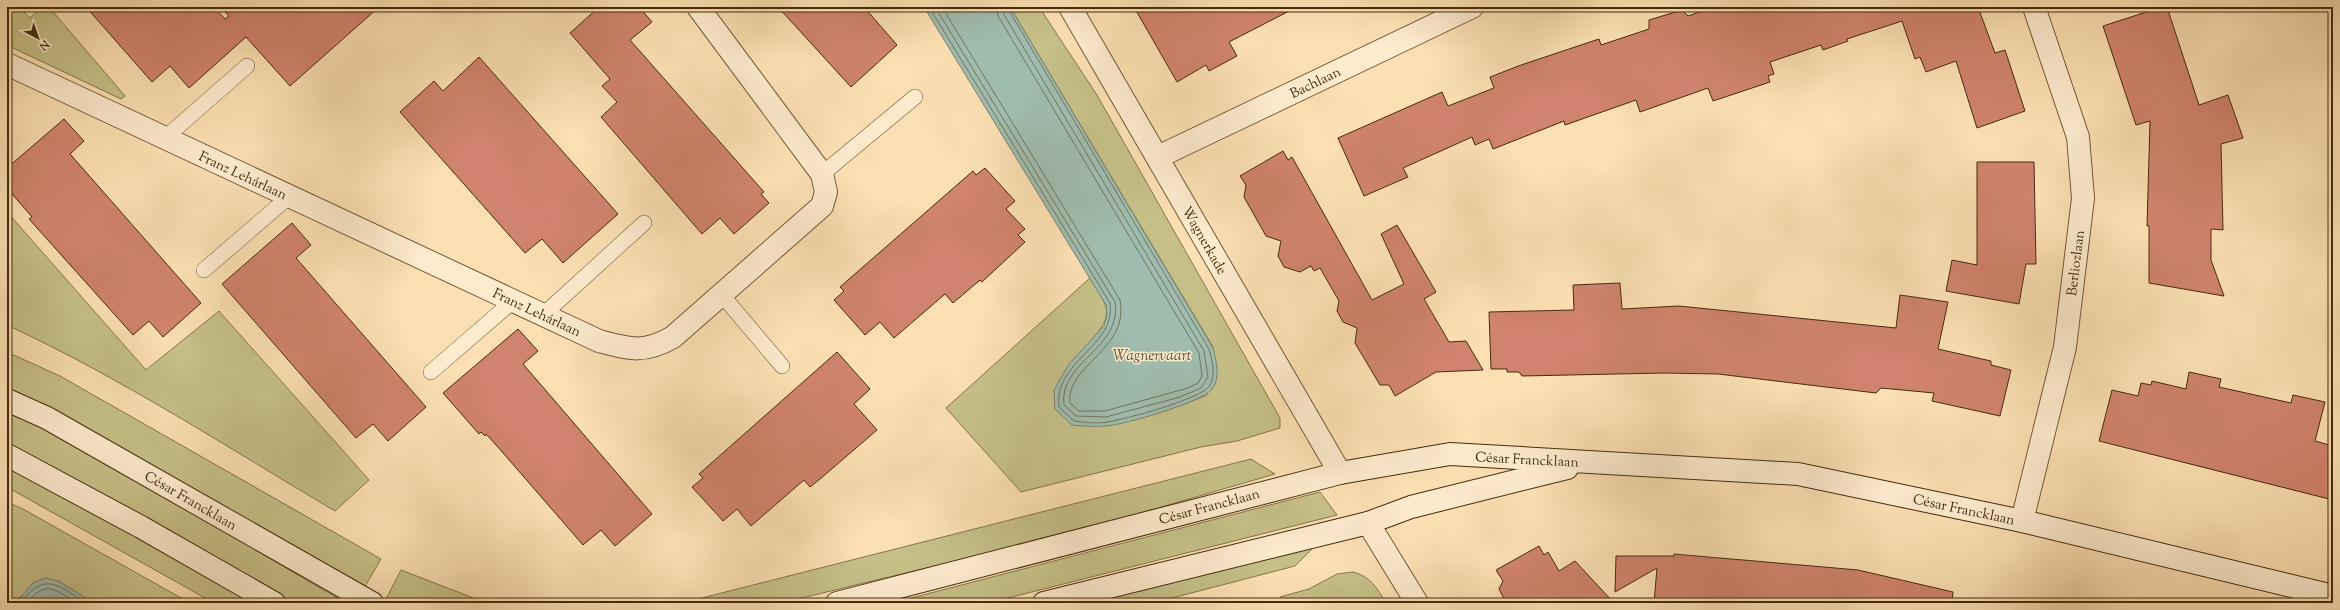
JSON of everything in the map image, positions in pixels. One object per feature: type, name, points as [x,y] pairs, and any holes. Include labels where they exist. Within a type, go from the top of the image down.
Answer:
[{"type":"main road","name":"Franz Lehárlaan","points":[[7,64],[598,341],[631,350],[660,345],[673,337],[822,206],[826,192],[822,174],[698,7]]},
{"type":"main road","name":"Wagnerkade","points":[[1070,7],[1340,473]]},
{"type":"main road","name":"Berliozlaan","points":[[2022,521],[2065,347],[2083,198],[2078,137],[2034,7]]},
{"type":"main road","name":"Bachlaan","points":[[1158,157],[1467,8]]},
{"type":"main road","name":"César Francklaan","points":[[7,400],[47,418],[372,603]]},
{"type":"main road","name":"César Francklaan","points":[[837,603],[1340,473],[1450,454],[1798,474],[2022,521],[2333,596]]},
{"type":"main road","points":[[7,455],[141,527],[274,603]]},
{"type":"main road","name":"César Francklaan","points":[[1044,603],[1368,522],[1411,507],[1588,462]]},
{"type":"main road","points":[[1368,522],[1417,603]]},
{"type":"lane","points":[[166,138],[247,66]]},
{"type":"lane","points":[[822,174],[914,97]]},
{"type":"lane","points":[[204,270],[290,196]]},
{"type":"lane","points":[[542,315],[644,223]]},
{"type":"lane","points":[[722,295],[782,366]]},
{"type":"lane","points":[[431,372],[513,301]]},
{"type":"shaded area","points":[[7,7],[19,7],[30,18],[42,7],[49,7],[125,96],[121,99],[7,45]]},
{"type":"shaded area","points":[[1010,7],[1039,7],[1097,95],[1280,418],[1280,428],[1237,441],[1201,447],[1021,492],[946,408],[1090,278],[1105,304],[1106,317],[1098,332],[1090,342],[1182,405],[1207,395],[1213,347]]},
{"type":"shaded area","points":[[7,212],[146,370],[219,311],[369,480],[335,511],[132,390],[91,367],[7,325]]},
{"type":"shaded area","points":[[7,352],[60,376],[381,559],[364,588],[76,422],[7,388]]},
{"type":"shaded area","points":[[7,409],[39,423],[346,603],[293,603],[7,444]]},
{"type":"shaded area","points":[[1251,459],[1275,474],[1075,532],[781,603],[682,603]]},
{"type":"shaded area","points":[[7,466],[58,491],[253,603],[214,603],[7,487]]},
{"type":"shaded area","points":[[1320,492],[1337,515],[988,603],[892,603]]},
{"type":"shaded area","points":[[7,502],[23,509],[190,603],[94,603],[58,581],[21,596],[16,603],[7,603]]},
{"type":"shaded area","points":[[1318,543],[1295,566],[1153,603],[1090,603]]},
{"type":"shaded area","points":[[401,570],[476,599],[476,603],[398,603],[386,599]]},
{"type":"shaded area","points":[[1353,572],[1364,576],[1369,580],[1386,603],[1282,603],[1280,597],[1309,589],[1337,574]]},
{"type":"water","name":"Wagnervaart","points":[[924,7],[1010,7],[1213,348],[1217,374],[1215,385],[1206,394],[1162,412],[1128,422],[1106,426],[1072,425],[1055,409],[1054,390],[1069,364],[1104,326],[1107,315],[1106,305]]},
{"type":"water","points":[[45,578],[58,581],[94,603],[16,603],[33,583]]},
{"type":"building","points":[[86,7],[214,7],[225,19],[229,16],[220,7],[379,7],[290,86],[246,37],[189,88],[170,66],[152,82]]},
{"type":"building","points":[[599,7],[639,7],[652,22],[630,40],[764,192],[761,194],[769,203],[734,234],[720,218],[702,234],[601,117],[617,102],[602,86],[610,79],[570,33]]},
{"type":"building","points":[[778,7],[864,7],[897,45],[851,87]]},
{"type":"building","points":[[1134,7],[1297,7],[1229,42],[1237,56],[1209,71],[1206,65],[1177,82]]},
{"type":"building","points":[[1714,7],[1978,7],[1995,53],[2005,50],[2025,111],[1977,128],[1956,61],[1926,72],[1920,57],[1915,59],[1902,21],[1847,39],[1848,41],[1823,50],[1821,45],[1770,62],[1774,74],[1768,76],[1770,82],[1713,101],[1708,88],[1640,112],[1636,100],[1565,125],[1564,121],[1493,149],[1489,139],[1475,145],[1472,137],[1403,168],[1408,177],[1364,196],[1338,138],[1442,92],[1448,106],[1494,88],[1490,77],[1521,65],[1599,39],[1601,45],[1649,29],[1649,20],[1682,10],[1688,16]]},
{"type":"building","points":[[2162,7],[2167,7],[2199,105],[2228,95],[2243,138],[2221,144],[2223,230],[2211,229],[2211,260],[2224,296],[2149,283],[2149,226],[2147,226],[2150,121],[2136,125],[2103,26]]},
{"type":"building","points":[[479,57],[618,214],[563,263],[542,239],[525,253],[400,112],[434,81],[443,91]]},
{"type":"building","points":[[64,119],[84,141],[70,154],[201,303],[163,337],[149,321],[133,335],[29,219],[32,217],[7,188],[7,168]]},
{"type":"building","points":[[1283,151],[1288,160],[1292,157],[1372,300],[1404,284],[1381,234],[1397,225],[1436,292],[1424,299],[1449,342],[1466,341],[1483,370],[1436,372],[1395,396],[1389,385],[1380,385],[1355,343],[1357,328],[1343,322],[1337,311],[1339,301],[1320,268],[1314,271],[1311,266],[1300,272],[1284,267],[1278,256],[1281,241],[1266,236],[1244,197],[1246,185],[1240,176]]},
{"type":"building","points":[[1977,162],[2034,162],[2036,264],[2026,264],[2019,304],[1946,291],[1952,260],[1977,265]]},
{"type":"building","points":[[985,168],[1015,201],[1006,209],[1025,229],[1018,235],[1025,242],[982,282],[980,280],[953,303],[945,294],[894,338],[880,322],[865,335],[834,300],[844,291],[840,287],[973,171],[976,175]]},
{"type":"building","points":[[292,223],[311,245],[296,258],[426,407],[388,441],[373,424],[356,438],[222,284]]},
{"type":"building","points":[[1620,283],[1622,309],[1679,306],[1896,328],[1900,295],[1948,302],[1938,349],[1991,361],[1991,365],[2011,370],[2000,416],[1932,401],[1934,393],[1881,388],[1876,393],[1718,374],[1664,373],[1522,376],[1519,372],[1507,372],[1507,369],[1491,369],[1489,312],[1574,310],[1573,285]]},
{"type":"building","points":[[518,329],[538,351],[523,364],[652,514],[615,546],[601,530],[583,545],[486,434],[485,436],[481,432],[479,434],[443,393]]},
{"type":"building","points":[[837,352],[870,389],[854,404],[877,430],[810,487],[804,480],[751,526],[737,509],[723,521],[692,487],[703,478],[699,474]]},
{"type":"building","points":[[2189,372],[2221,379],[2219,387],[2291,403],[2293,395],[2325,402],[2315,441],[2333,446],[2333,500],[2099,441],[2112,390],[2138,396],[2141,383],[2151,385],[2152,381],[2186,389]]},
{"type":"building","points":[[1539,546],[1544,555],[1548,552],[1559,571],[1575,561],[1614,603],[1506,603],[1499,589],[1503,581],[1496,570]]},
{"type":"building","points":[[1674,554],[1858,570],[1953,592],[1952,603],[1654,603],[1657,568],[1615,592],[1616,556],[1674,556]]}]
